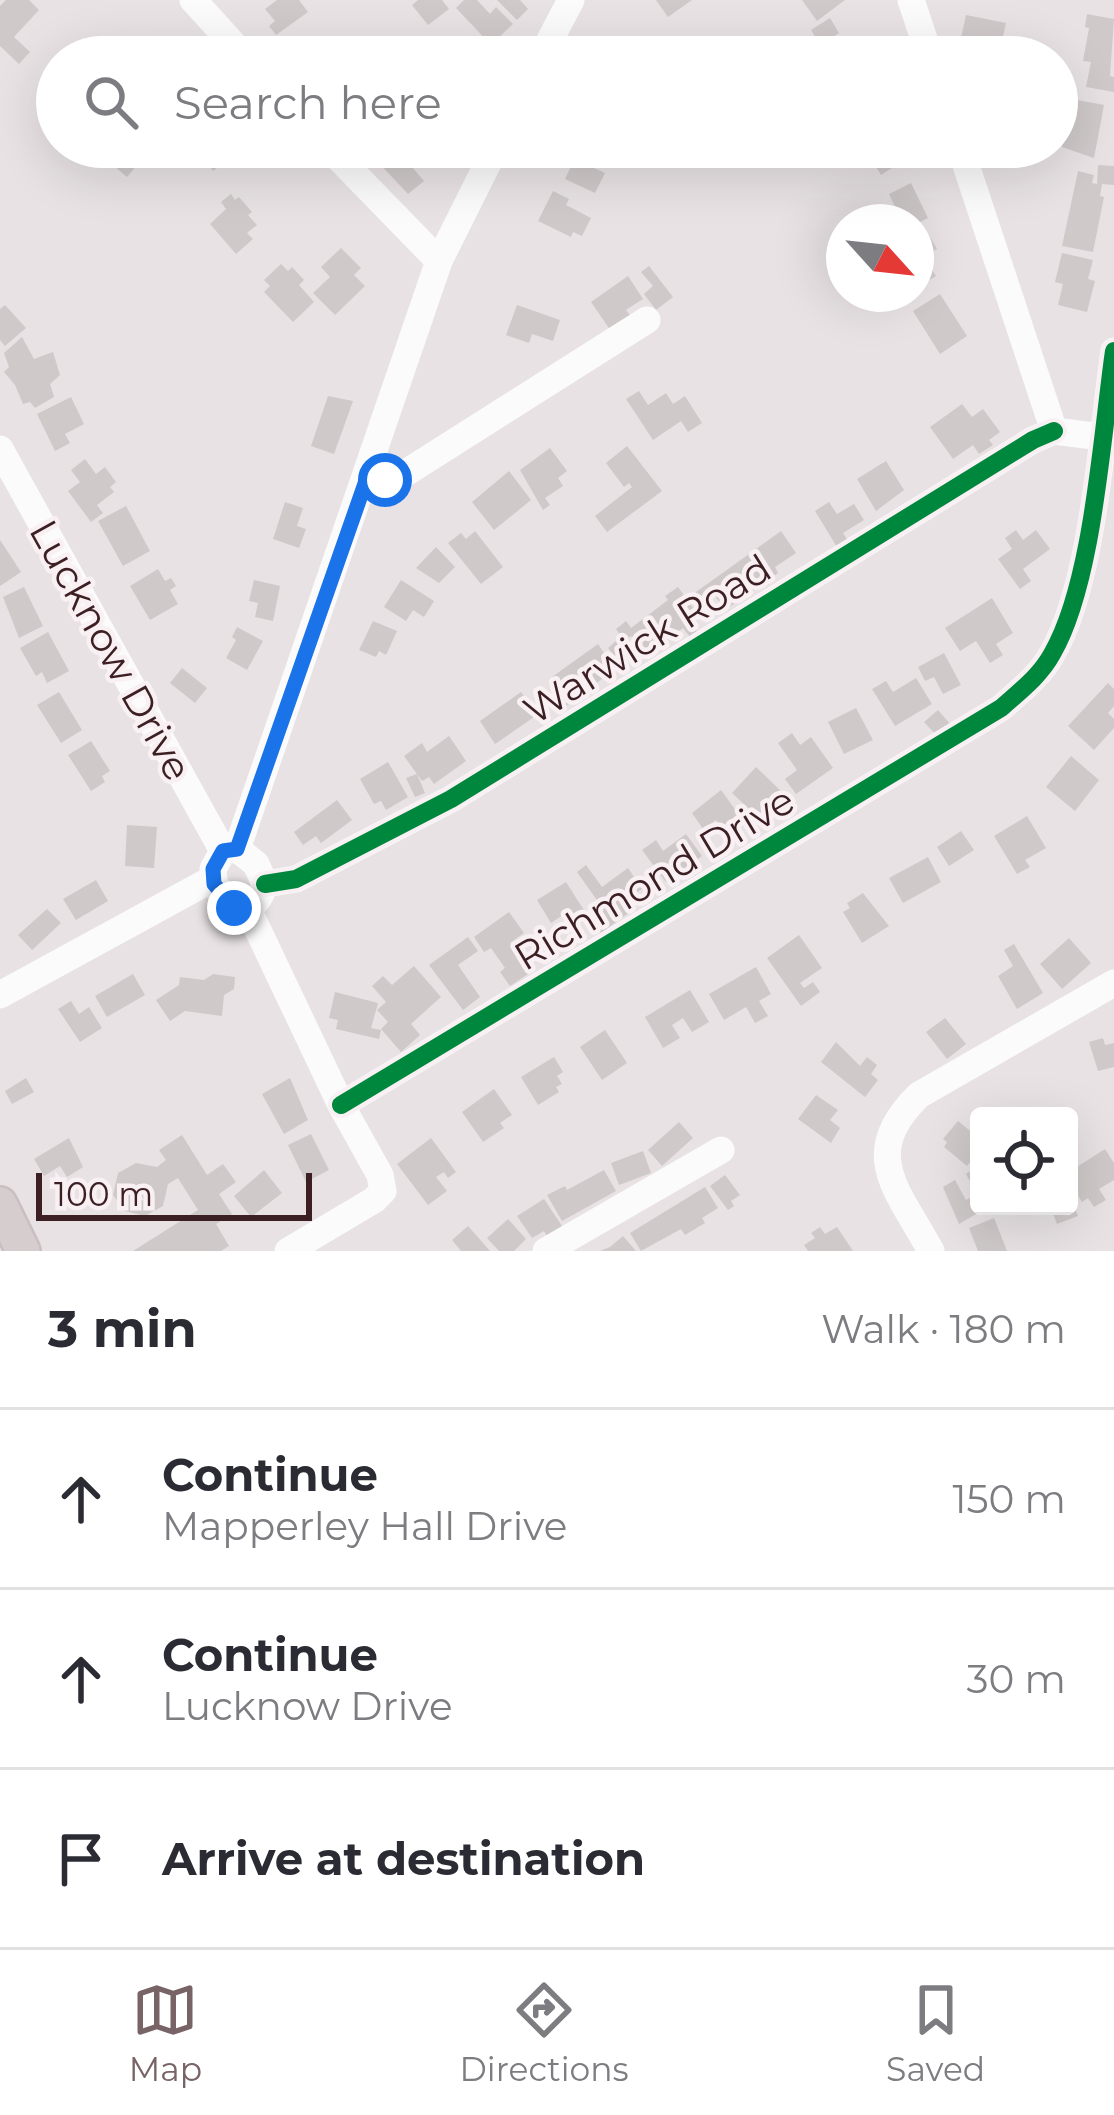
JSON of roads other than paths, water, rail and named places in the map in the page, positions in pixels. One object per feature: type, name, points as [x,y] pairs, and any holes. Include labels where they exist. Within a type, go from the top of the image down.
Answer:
[{"type":"main road","points":[[0,1204],[23,1251]]},
{"type":"street","points":[[194,0],[226,36]]},
{"type":"street","points":[[553,36],[571,0]]},
{"type":"street","points":[[911,0],[923,36]]},
{"type":"street","points":[[348,168],[439,261]]},
{"type":"street","points":[[0,995],[224,859],[368,475],[439,261],[486,168]]},
{"type":"street","points":[[967,168],[1054,431],[1102,437]]},
{"type":"street","points":[[368,475],[385,480],[404,474],[647,320]]},
{"type":"street","name":"Richmond Drive","points":[[341,1105],[1001,708],[1036,678],[1069,617],[1081,574],[1114,351]]},
{"type":"street","name":"Warwick Road","points":[[265,884],[296,879],[451,799],[1054,431]]},
{"type":"street","name":"Lucknow Drive","points":[[0,448],[224,859],[224,900],[234,908],[248,909],[341,1105],[380,1175],[383,1191],[374,1200],[288,1251]]},
{"type":"street","name":"Lucknow Drive","points":[[224,859],[256,864],[265,884]]},
{"type":"street","points":[[248,909],[260,899],[265,884]]},
{"type":"street","points":[[931,1251],[886,1160],[897,1117],[919,1095],[1114,983]]},
{"type":"street","points":[[545,1251],[721,1150]]}]
